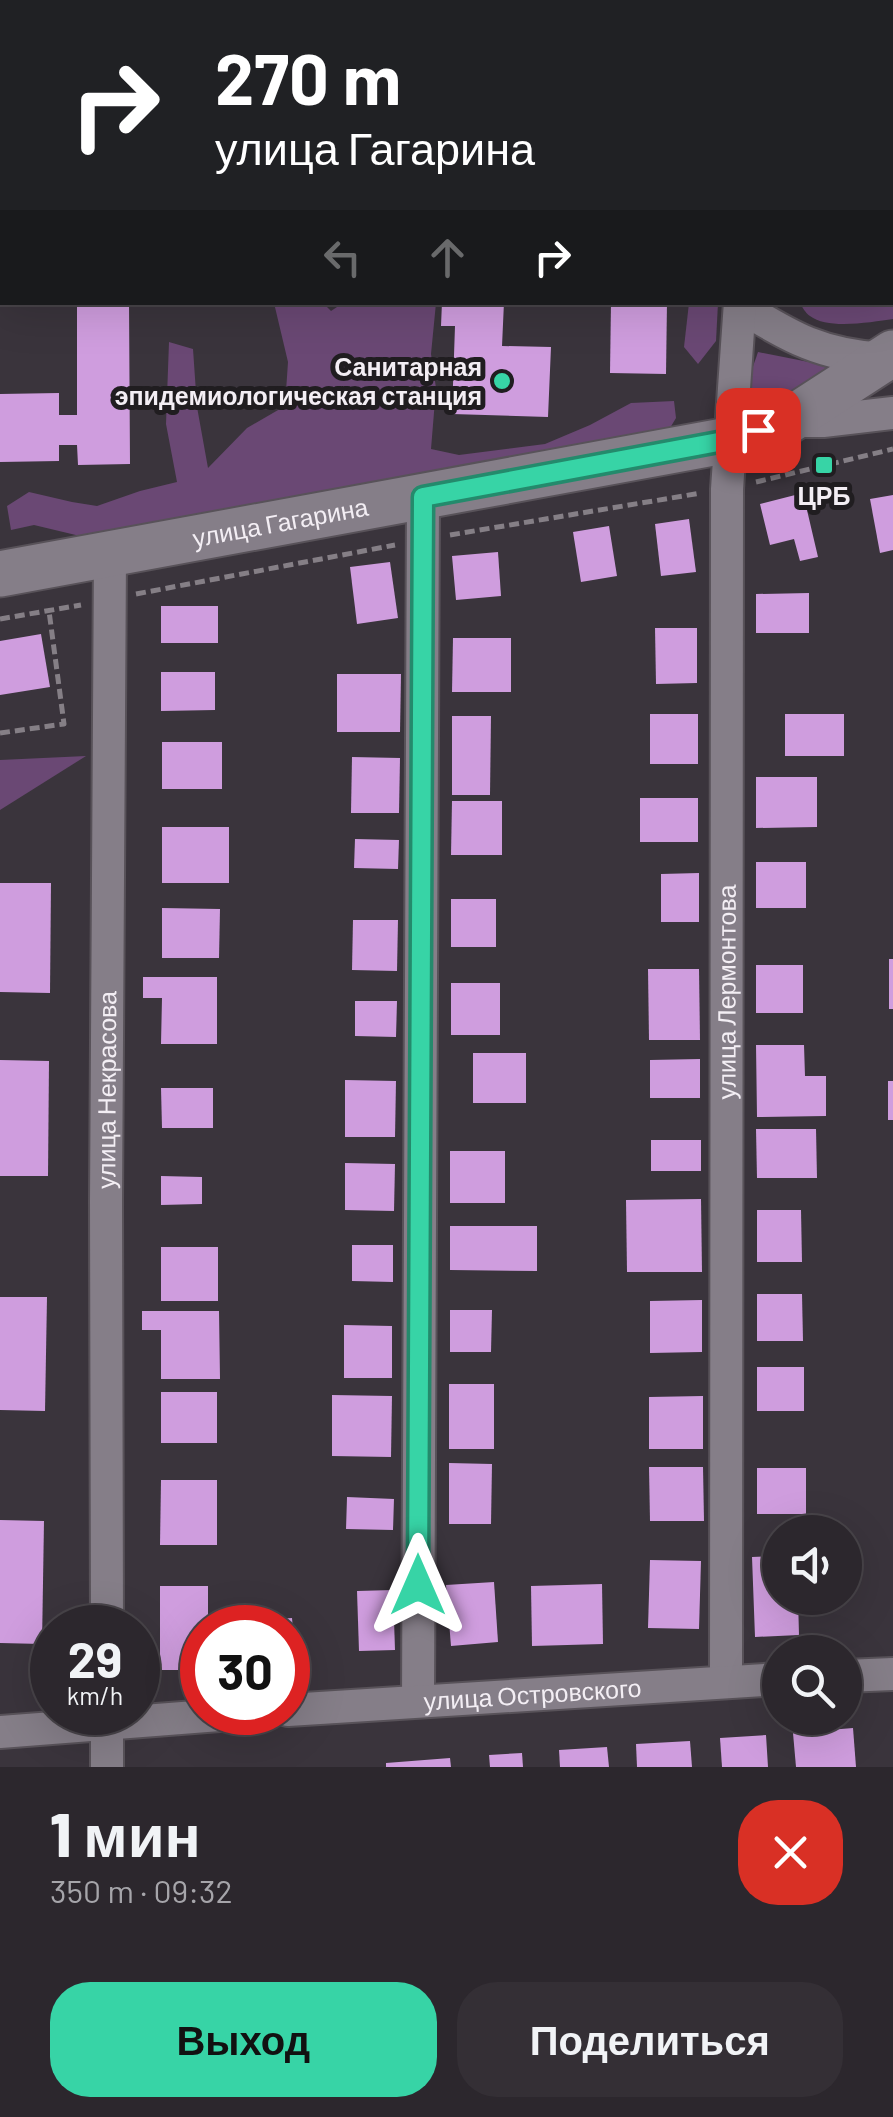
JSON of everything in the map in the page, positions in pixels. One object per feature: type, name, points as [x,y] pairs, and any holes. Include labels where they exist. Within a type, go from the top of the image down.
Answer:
[{"type":"street","name":"улица Лермонтова","points":[[726,1682],[727,509],[740,305]]},
{"type":"street","points":[[742,305],[785,334],[818,349],[856,358],[888,356]]},
{"type":"street","name":"улица Гагарина","points":[[0,574],[729,440],[788,421],[888,356]]},
{"type":"street","points":[[788,421],[823,422],[893,414]]},
{"type":"street","points":[[418,1701],[423,497]]},
{"type":"street","name":"улица Некрасова","points":[[108,1605],[110,555]]},
{"type":"street","points":[[862,1675],[893,1674]]},
{"type":"street","name":"улица Островского","points":[[310,1708],[762,1680]]},
{"type":"street","points":[[0,1732],[30,1728]]},
{"type":"street","points":[[107,1735],[107,1767]]},
{"type":"path","points":[[0,733],[64,724],[48,611]]},
{"type":"shaded area","points":[[274,305],[325,305],[331,311],[340,305],[436,305],[431,354],[436,388],[431,449],[459,455],[545,444],[631,403],[674,401],[676,418],[661,443],[105,542],[34,525],[11,530],[7,506],[29,492],[97,506],[177,482],[166,424],[169,342],[193,349],[197,407],[208,468],[247,428],[285,406],[288,362]]},
{"type":"shaded area","points":[[689,305],[718,305],[716,341],[698,364],[684,347]]},
{"type":"shaded area","points":[[800,305],[893,305],[893,319],[862,323],[827,323],[808,315]]},
{"type":"shaded area","points":[[758,352],[839,368],[793,411],[750,411],[748,389]]},
{"type":"shaded area","points":[[86,756],[0,810],[0,760]]},
{"type":"building","points":[[77,305],[129,305],[130,464],[78,465],[77,445],[59,445],[59,461],[0,462],[0,394],[59,393],[59,415],[77,415]]},
{"type":"building","name":"Санитарная эпидемиологическая станция","points":[[442,305],[504,305],[502,346],[551,347],[548,417],[452,414],[455,326],[441,326]]},
{"type":"building","points":[[611,305],[667,305],[666,374],[610,373]]},
{"type":"building","points":[[803,493],[818,557],[800,561],[794,539],[770,545],[760,504]]},
{"type":"building","points":[[893,495],[893,550],[880,553],[870,499]]},
{"type":"building","points":[[689,519],[696,572],[661,576],[655,524]]},
{"type":"building","points":[[609,526],[617,576],[581,582],[573,532]]},
{"type":"building","points":[[498,552],[501,596],[456,600],[452,556]]},
{"type":"building","points":[[390,562],[398,618],[357,624],[350,567]]},
{"type":"building","points":[[809,593],[809,633],[756,633],[756,594]]},
{"type":"building","points":[[161,606],[218,606],[218,643],[161,643]]},
{"type":"building","points":[[655,628],[697,628],[697,683],[656,684]]},
{"type":"building","points":[[41,634],[50,687],[0,695],[0,641]]},
{"type":"building","points":[[453,638],[511,638],[511,692],[452,692]]},
{"type":"building","points":[[161,672],[215,672],[215,710],[161,711]]},
{"type":"building","points":[[337,674],[401,674],[400,732],[337,732]]},
{"type":"building","points":[[650,714],[698,714],[698,764],[650,764]]},
{"type":"building","points":[[785,714],[844,714],[844,756],[785,756]]},
{"type":"building","points":[[452,716],[491,716],[490,795],[452,795]]},
{"type":"building","points":[[162,742],[222,742],[222,789],[162,789]]},
{"type":"building","points":[[352,757],[400,758],[399,813],[351,813]]},
{"type":"building","points":[[756,777],[817,777],[817,827],[756,828]]},
{"type":"building","points":[[640,798],[698,798],[698,842],[640,842]]},
{"type":"building","points":[[452,801],[502,801],[502,855],[451,855]]},
{"type":"building","points":[[162,827],[229,827],[229,883],[162,883]]},
{"type":"building","points":[[355,839],[399,840],[398,869],[354,868]]},
{"type":"building","points":[[756,862],[806,862],[806,908],[756,908]]},
{"type":"building","points":[[699,873],[699,922],[661,922],[661,874]]},
{"type":"building","points":[[0,883],[51,883],[50,993],[0,992]]},
{"type":"building","points":[[451,899],[496,899],[496,947],[451,947]]},
{"type":"building","points":[[162,908],[220,909],[219,958],[162,958]]},
{"type":"building","points":[[353,920],[398,920],[397,971],[352,970]]},
{"type":"building","points":[[889,959],[893,959],[893,1009],[889,1009]]},
{"type":"building","points":[[756,965],[803,965],[803,1013],[756,1013]]},
{"type":"building","points":[[648,969],[699,969],[700,1040],[649,1040]]},
{"type":"building","points":[[143,977],[217,977],[217,1044],[161,1044],[162,998],[143,998]]},
{"type":"building","points":[[451,983],[500,983],[500,1035],[451,1035]]},
{"type":"building","points":[[355,1001],[397,1001],[396,1037],[355,1036]]},
{"type":"building","points":[[756,1045],[804,1045],[805,1076],[826,1076],[826,1116],[757,1117]]},
{"type":"building","points":[[473,1053],[526,1053],[526,1103],[473,1103]]},
{"type":"building","points":[[700,1059],[700,1098],[650,1098],[650,1060]]},
{"type":"building","points":[[0,1060],[49,1061],[48,1176],[0,1176]]},
{"type":"building","points":[[345,1080],[396,1081],[395,1137],[345,1137]]},
{"type":"building","points":[[888,1081],[893,1081],[893,1120],[888,1120]]},
{"type":"building","points":[[161,1088],[213,1088],[213,1128],[162,1128]]},
{"type":"building","points":[[756,1129],[816,1129],[817,1178],[757,1178]]},
{"type":"building","points":[[651,1140],[701,1140],[701,1171],[651,1171]]},
{"type":"building","points":[[450,1151],[505,1151],[505,1203],[450,1203]]},
{"type":"building","points":[[345,1163],[395,1164],[394,1211],[345,1210]]},
{"type":"building","points":[[161,1176],[202,1177],[202,1204],[161,1205]]},
{"type":"building","points":[[701,1199],[702,1272],[627,1272],[626,1200]]},
{"type":"building","points":[[757,1210],[801,1210],[802,1262],[757,1262]]},
{"type":"building","points":[[450,1226],[537,1226],[537,1271],[450,1270]]},
{"type":"building","points":[[352,1245],[393,1245],[393,1282],[352,1281]]},
{"type":"building","points":[[161,1247],[218,1247],[218,1301],[161,1301]]},
{"type":"building","points":[[757,1294],[802,1294],[803,1341],[757,1341]]},
{"type":"building","points":[[0,1297],[47,1297],[45,1411],[0,1410]]},
{"type":"building","points":[[702,1300],[702,1352],[650,1353],[650,1301]]},
{"type":"building","points":[[450,1310],[492,1310],[491,1352],[450,1352]]},
{"type":"building","points":[[142,1311],[219,1311],[220,1379],[161,1379],[161,1330],[142,1330]]},
{"type":"building","points":[[344,1325],[392,1326],[392,1378],[344,1378]]},
{"type":"building","points":[[757,1367],[804,1367],[804,1411],[757,1411]]},
{"type":"building","points":[[449,1384],[494,1384],[494,1449],[449,1449]]},
{"type":"building","points":[[161,1392],[217,1392],[217,1443],[161,1443]]},
{"type":"building","points":[[332,1395],[392,1396],[391,1457],[332,1456]]},
{"type":"building","points":[[703,1396],[703,1449],[649,1449],[649,1397]]},
{"type":"building","points":[[449,1463],[492,1464],[491,1524],[449,1524]]},
{"type":"building","points":[[649,1467],[703,1467],[704,1521],[650,1521]]},
{"type":"building","points":[[757,1468],[806,1468],[806,1514],[757,1514]]},
{"type":"building","points":[[161,1480],[217,1480],[217,1545],[160,1545]]},
{"type":"building","points":[[347,1497],[394,1499],[393,1530],[346,1529]]},
{"type":"building","points":[[0,1520],[44,1521],[43,1605],[30,1605],[30,1644],[0,1643]]},
{"type":"building","points":[[752,1557],[762,1557],[762,1615],[798,1615],[799,1635],[755,1637]]},
{"type":"building","points":[[650,1560],[701,1561],[699,1629],[648,1628]]},
{"type":"building","points":[[494,1582],[498,1642],[451,1646],[446,1585]]},
{"type":"building","points":[[602,1584],[603,1644],[532,1646],[531,1586]]},
{"type":"building","points":[[160,1586],[208,1586],[208,1605],[180,1605],[180,1670],[160,1670]]},
{"type":"building","points":[[393,1590],[395,1650],[359,1651],[357,1591]]},
{"type":"building","points":[[766,1735],[768,1767],[722,1767],[720,1738]]},
{"type":"building","points":[[793,1735],[854,1735],[856,1767],[796,1767]]},
{"type":"building","points":[[690,1741],[692,1767],[637,1767],[636,1744]]},
{"type":"building","points":[[607,1747],[609,1767],[560,1767],[559,1750]]},
{"type":"building","points":[[522,1753],[523,1767],[490,1767],[489,1755]]},
{"type":"building","points":[[450,1758],[451,1767],[386,1767],[386,1763]]},
{"type":"place","name":"Санитарная эпидемиологическая станция","points":[[502,381]]},
{"type":"place","name":"ЦРБ","points":[[824,465]]},
{"type":"route","points":[[418,1585],[423,497],[729,440],[758,430]]}]
